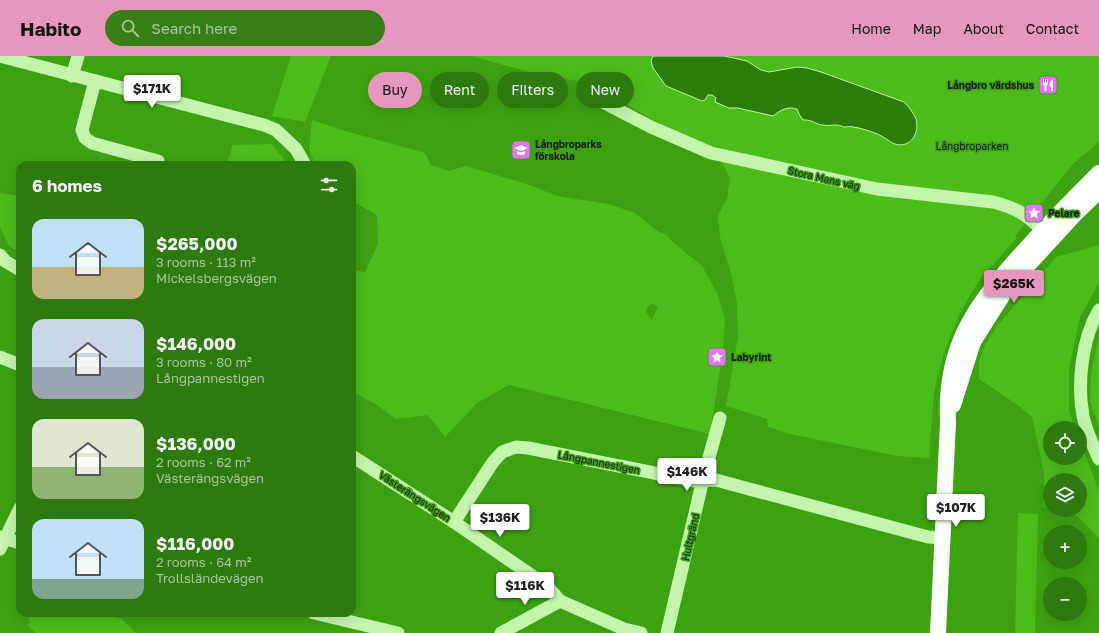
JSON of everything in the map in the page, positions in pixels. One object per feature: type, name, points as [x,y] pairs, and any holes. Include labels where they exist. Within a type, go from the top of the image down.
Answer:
[{"type":"main road","points":[[1048,234],[1099,173]]},
{"type":"main road","points":[[938,633],[948,422],[947,401],[950,375],[954,358],[963,334],[978,307],[997,280],[1099,191]]},
{"type":"street","points":[[0,56],[276,130],[296,149],[303,161]]},
{"type":"street","points":[[72,76],[78,56]]},
{"type":"street","points":[[95,81],[82,130],[84,138],[92,143],[158,161]]},
{"type":"street","name":"Stora Mans väg","points":[[612,108],[651,127],[711,153],[876,189],[993,202],[1010,206],[1026,215],[1048,234]]},
{"type":"street","points":[[0,255],[5,261],[16,268]]},
{"type":"street","points":[[1099,310],[1090,328],[1084,351],[1081,380],[1083,416],[1099,459]]},
{"type":"street","points":[[0,357],[16,363]]},
{"type":"street","name":"Hultgränd","points":[[667,633],[703,479],[720,418]]},
{"type":"street","name":"Långpannestigen","points":[[454,522],[493,462],[502,452],[516,447],[695,480],[716,480],[928,537],[942,538]]},
{"type":"street","name":"Västerängsvägen","points":[[356,459],[454,522],[547,586],[560,601],[624,628],[641,633]]},
{"type":"street","points":[[16,515],[1,542],[16,543]]},
{"type":"street","points":[[501,633],[560,601]]},
{"type":"street","points":[[331,617],[398,633]]},
{"type":"green space","points":[[291,56],[331,56],[305,122],[272,116]]},
{"type":"green space","name":"Långbroparken","points":[[472,56],[1099,56],[1099,142],[1074,163],[1015,236],[1017,238],[980,279],[961,311],[944,352],[934,392],[929,458],[897,456],[790,434],[768,427],[767,419],[726,406],[738,336],[737,304],[732,277],[720,237],[718,215],[727,199],[730,178],[714,148],[670,130],[633,108],[634,72],[576,72],[576,81],[568,79],[568,72],[529,72]]},
{"type":"green space","points":[[312,120],[425,153],[431,165],[449,171],[466,166],[527,184],[557,196],[608,204],[635,213],[657,231],[668,236],[674,243],[702,266],[717,293],[725,319],[723,350],[710,434],[509,385],[477,403],[445,437],[428,415],[396,419],[376,404],[356,394],[356,271],[365,272],[378,244],[377,215],[356,203],[356,161],[314,161],[309,149]],"holes":[[[651,304],[658,306],[652,320],[646,312],[647,308]]]},
{"type":"green space","points":[[272,144],[285,161],[227,161],[233,145]]},
{"type":"green space","points":[[0,193],[16,195],[16,250],[9,246],[0,227]]},
{"type":"green space","points":[[1099,245],[1099,283],[1080,317],[1069,368],[1069,411],[1073,421],[1043,421],[1043,465],[1087,465],[1087,459],[1099,491],[1099,538],[1078,517],[1087,517],[1087,473],[1044,473],[1032,417],[1019,406],[979,379],[979,362],[985,345],[997,326],[1056,257]]},
{"type":"green space","points":[[1099,336],[1099,426],[1090,401],[1091,375]]},
{"type":"green space","points":[[1018,513],[1038,514],[1035,633],[1015,633]]},
{"type":"green space","points":[[30,617],[116,617],[122,619],[136,633],[35,633],[28,625]]},
{"type":"shaded area","points":[[653,56],[724,56],[747,61],[761,70],[769,72],[797,67],[807,68],[904,102],[914,114],[917,129],[910,142],[901,145],[862,129],[836,125],[820,125],[809,120],[803,120],[797,109],[793,108],[784,109],[773,116],[738,108],[729,108],[715,102],[716,98],[712,95],[708,95],[705,100],[702,101],[666,86],[653,68],[651,61]]},
{"type":"place","name":"Långbro värdshus","points":[[1048,85]]},
{"type":"place","name":"Långbroparks förskola","points":[[521,150]]},
{"type":"place","name":"Pelare","points":[[1034,213]]},
{"type":"place","name":"Labyrint","points":[[717,357]]}]
